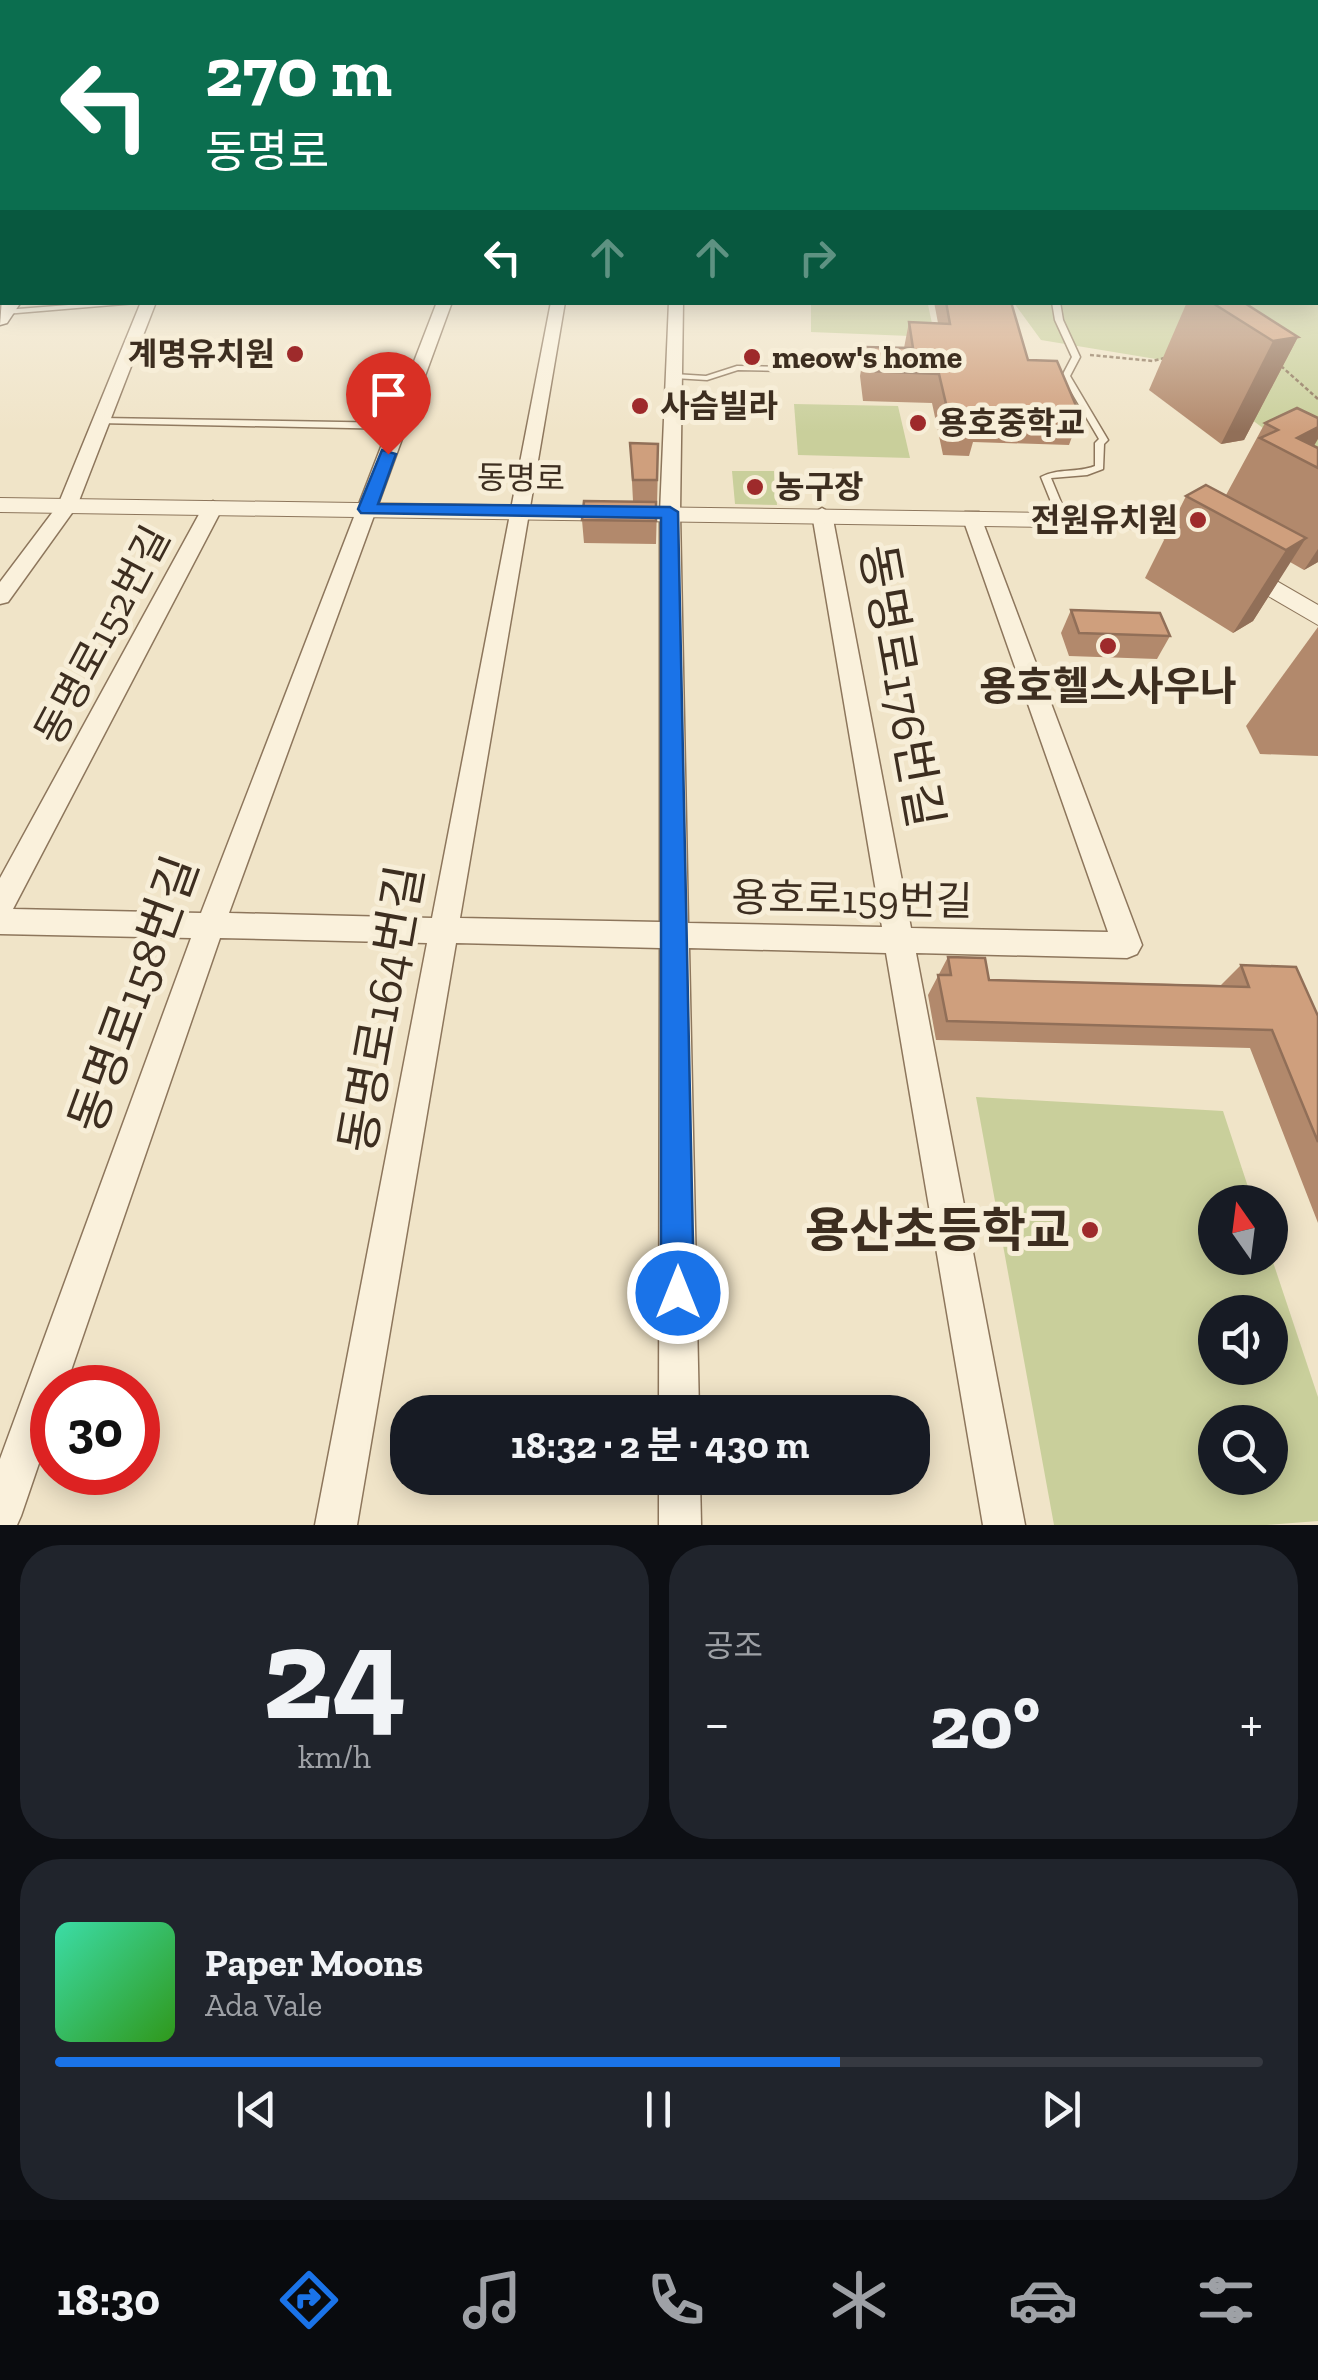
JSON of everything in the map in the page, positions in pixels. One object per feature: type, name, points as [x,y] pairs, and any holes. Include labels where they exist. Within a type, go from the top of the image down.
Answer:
[{"type":"street","points":[[0,598],[67,506],[146,305]]},
{"type":"street","name":"동명로158번길","points":[[0,1516],[210,926],[443,305]]},
{"type":"street","name":"동명로164번길","points":[[336,1525],[557,305]]},
{"type":"street","points":[[676,305],[670,512],[679,1395]]},
{"type":"street","name":"동명로","points":[[0,505],[1128,520],[1182,536],[1318,616]]},
{"type":"street","name":"동명로152번길","points":[[0,905],[213,507]]},
{"type":"street","name":"동명로176번길","points":[[822,514],[1004,1525]]},
{"type":"street","name":"용호로159번길","points":[[0,921],[1127,945],[972,516]]},
{"type":"street","points":[[680,1495],[680,1525]]},
{"type":"lane","points":[[4,312],[104,305]]},
{"type":"lane","points":[[1056,305],[1059,320],[1075,353],[1076,361],[1066,376],[1104,440],[1100,443],[1100,467],[1092,472],[1055,472],[1046,477],[1064,519]]},
{"type":"lane","points":[[674,376],[707,378],[737,368],[792,369]]},
{"type":"lane","points":[[101,421],[398,426]]},
{"type":"path","points":[[1075,353],[1153,361],[1166,357]]},
{"type":"path","points":[[1286,360],[1280,366],[1318,399]]},
{"type":"green space","points":[[811,305],[928,305],[935,337],[811,332]]},
{"type":"green space","points":[[1015,305],[1318,305],[1318,504],[1271,434],[1174,362],[1041,340]]},
{"type":"green space","points":[[794,404],[898,406],[910,458],[798,455]]},
{"type":"green space","name":"농구장","points":[[732,471],[774,471],[777,505],[735,504]]},
{"type":"green space","points":[[976,1097],[1223,1111],[1247,1185],[1198,1185],[1198,1275],[1277,1275],[1284,1295],[1198,1295],[1198,1385],[1288,1385],[1288,1307],[1318,1397],[1318,1521],[1267,1525],[1054,1525]]},
{"type":"building","points":[[947,305],[1012,305],[1028,360],[1057,361],[1080,415],[973,411],[977,426],[951,425],[939,374],[869,371],[865,347],[913,348],[909,322],[950,324]]},
{"type":"building","points":[[1216,305],[1248,305],[1298,337],[1273,341]]},
{"type":"building","points":[[1297,408],[1318,418],[1318,427],[1297,438],[1318,448],[1318,468],[1260,438],[1278,430],[1265,423]]},
{"type":"building","points":[[630,443],[658,444],[657,480],[633,480]]},
{"type":"building","points":[[1206,485],[1306,538],[1286,550],[1186,496]]},
{"type":"building","points":[[584,501],[656,502],[656,521],[582,520]]},
{"type":"building","points":[[1071,610],[1160,613],[1170,636],[1079,633]]},
{"type":"building","points":[[948,957],[985,958],[989,980],[1249,987],[1241,965],[1296,967],[1318,1016],[1318,1142],[1272,1030],[947,1021],[938,975],[951,975]]},
{"type":"place","name":"계명유치원","points":[[295,354]]},
{"type":"place","name":"meow's home","points":[[752,357]]},
{"type":"place","name":"사슴빌라","points":[[640,406]]},
{"type":"place","name":"용호중학교","points":[[918,423]]},
{"type":"place","name":"농구장","points":[[755,487]]},
{"type":"place","name":"전원유치원","points":[[1198,520]]},
{"type":"place","name":"용호헬스사우나","points":[[1108,646]]},
{"type":"place","name":"용산초등학교","points":[[1090,1230]]},
{"type":"route","points":[[388,454],[367,509],[670,512],[678,1293]]}]
